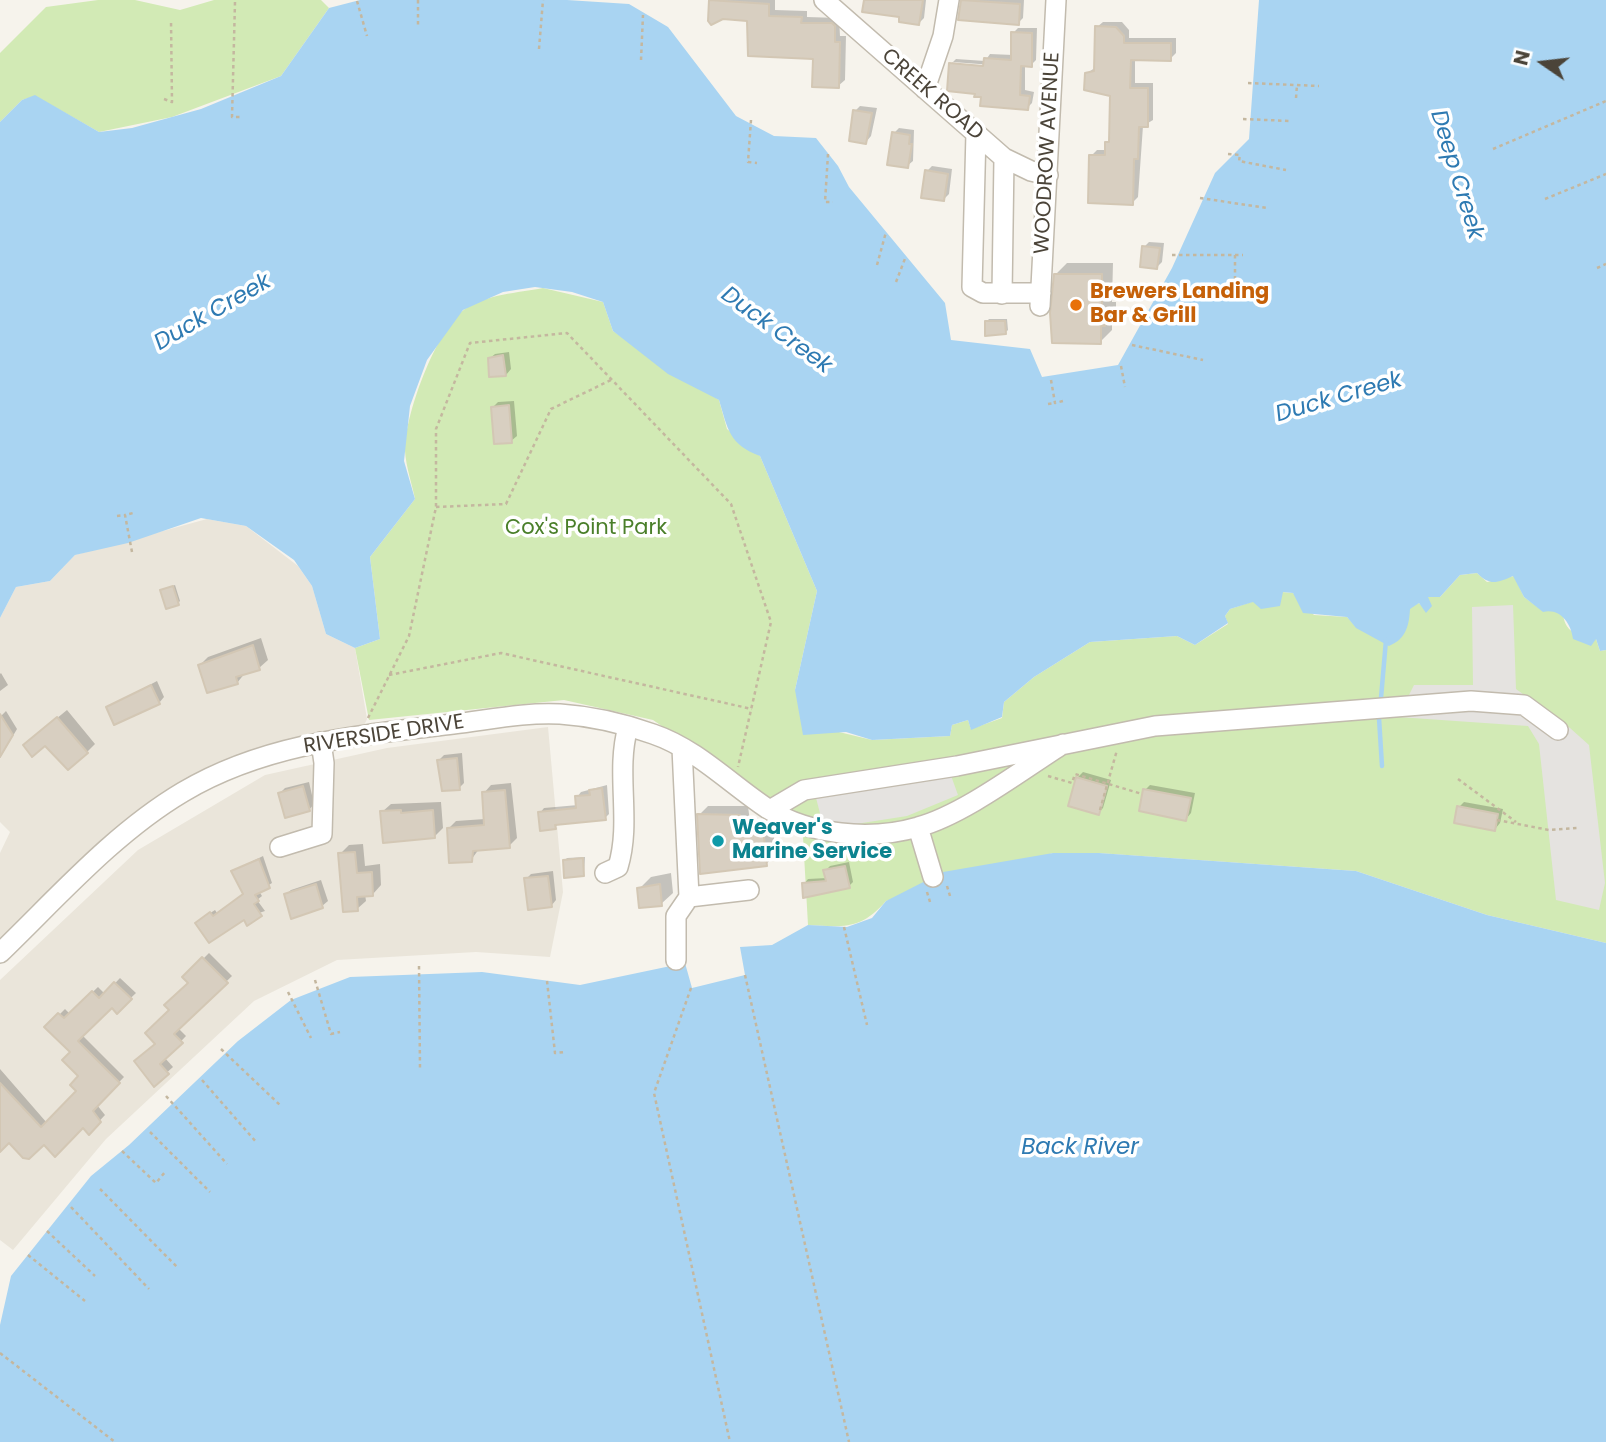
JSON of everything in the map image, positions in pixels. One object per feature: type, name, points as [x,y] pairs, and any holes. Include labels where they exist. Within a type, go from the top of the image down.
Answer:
[{"type":"street","points":[[925,89],[943,36],[949,0]]},
{"type":"street","name":"WOODROW AVENUE","points":[[1002,294],[1040,299],[1056,0]]},
{"type":"street","name":"CREEK ROAD","points":[[830,3],[1004,158],[1048,175]]},
{"type":"street","points":[[976,133],[972,287],[977,293],[1002,294],[1004,158]]},
{"type":"street","points":[[770,810],[804,790],[957,766],[1155,726],[1471,701],[1524,705],[1558,730]]},
{"type":"street","name":"RIVERSIDE DRIVE","points":[[0,953],[104,852],[166,803],[239,766],[321,742],[359,736],[556,713],[655,734],[682,748],[770,810],[807,827],[839,833],[918,827]]},
{"type":"street","points":[[605,873],[618,867],[624,846],[623,746],[628,727]]},
{"type":"street","points":[[280,847],[322,834],[324,763],[321,742]]},
{"type":"street","points":[[933,877],[918,827],[968,803],[1063,744]]},
{"type":"street","points":[[676,960],[676,916],[689,897],[682,748]]},
{"type":"street","points":[[689,897],[750,890]]},
{"type":"path","points":[[418,0],[418,25]]},
{"type":"path","points":[[539,48],[543,0]]},
{"type":"path","points":[[356,1],[367,36]]},
{"type":"path","points":[[235,2],[232,117],[240,117]]},
{"type":"path","points":[[641,60],[643,15]]},
{"type":"path","points":[[171,20],[172,102]]},
{"type":"path","points":[[1248,83],[1319,86]]},
{"type":"path","points":[[1296,98],[1297,85]]},
{"type":"path","points":[[164,99],[177,104]]},
{"type":"path","points":[[1493,149],[1606,101]]},
{"type":"path","points":[[1243,119],[1289,121]]},
{"type":"path","points":[[751,120],[748,162],[757,163]]},
{"type":"path","points":[[828,154],[825,202],[833,202]]},
{"type":"path","points":[[1228,154],[1240,155],[1239,162],[1286,170]]},
{"type":"path","points":[[1545,198],[1606,174]]},
{"type":"path","points":[[1200,198],[1267,208]]},
{"type":"path","points":[[877,265],[887,232]]},
{"type":"path","points":[[1172,255],[1243,256]]},
{"type":"path","points":[[1235,255],[1236,282]]},
{"type":"path","points":[[896,282],[906,256]]},
{"type":"path","points":[[1597,268],[1606,264]]},
{"type":"path","points":[[1160,285],[1190,290]]},
{"type":"path","points":[[359,736],[409,636],[436,507],[436,429],[470,343],[567,334],[731,504],[772,622],[735,784]]},
{"type":"path","points":[[1132,345],[1203,360]]},
{"type":"path","points":[[1121,366],[1125,387]]},
{"type":"path","points":[[436,507],[506,504],[551,409],[612,379]]},
{"type":"path","points":[[1051,380],[1055,403]]},
{"type":"path","points":[[1046,394],[1053,393]]},
{"type":"path","points":[[1048,404],[1063,401]]},
{"type":"path","points":[[117,516],[133,513]]},
{"type":"path","points":[[125,514],[132,552]]},
{"type":"path","points":[[389,675],[501,653],[752,709]]},
{"type":"path","points":[[1100,810],[1119,733]]},
{"type":"path","points":[[1025,768],[1072,783],[1075,774],[1143,794]]},
{"type":"path","points":[[1458,779],[1519,824]]},
{"type":"path","points":[[1497,820],[1549,830],[1577,828]]},
{"type":"path","points":[[844,927],[867,1025]]},
{"type":"path","points":[[419,966],[420,1068]]},
{"type":"path","points":[[745,975],[849,1442]]},
{"type":"path","points":[[315,980],[331,1034],[340,1031]]},
{"type":"path","points":[[547,981],[555,1053],[565,1052]]},
{"type":"path","points":[[691,988],[654,1093],[730,1442]]},
{"type":"path","points":[[288,992],[311,1038]]},
{"type":"path","points":[[221,1049],[281,1106]]},
{"type":"path","points":[[202,1080],[257,1143]]},
{"type":"path","points":[[166,1096],[227,1164]]},
{"type":"path","points":[[150,1132],[210,1192]]},
{"type":"path","points":[[122,1152],[156,1182],[165,1172]]},
{"type":"path","points":[[100,1189],[177,1267]]},
{"type":"path","points":[[71,1207],[149,1289]]},
{"type":"path","points":[[47,1231],[95,1276]]},
{"type":"path","points":[[28,1255],[85,1301]]},
{"type":"path","points":[[0,1353],[115,1442]]},
{"type":"shaded area","points":[[207,519],[246,526],[298,566],[312,586],[326,634],[355,648],[367,719],[359,736],[310,744],[151,809],[0,953],[0,853],[10,832],[0,822],[0,618],[16,587],[50,581],[75,555]]},
{"type":"shaded area","points":[[1513,605],[1516,689],[1589,745],[1605,883],[1599,910],[1556,900],[1539,744],[1528,726],[1398,717],[1414,685],[1473,685],[1472,607]]},
{"type":"shaded area","points":[[548,727],[563,892],[550,957],[476,952],[337,960],[254,1001],[106,1139],[13,1250],[0,1240],[0,980],[138,850],[265,775],[387,748]]},
{"type":"shaded area","points":[[949,770],[958,795],[907,816],[843,826],[822,821],[815,794]]},
{"type":"green space","points":[[98,0],[135,0],[180,10],[214,0],[321,0],[329,8],[281,76],[172,117],[99,132],[35,96],[22,100],[0,122],[0,53],[46,7]]},
{"type":"green space","name":"Cox's Point Park","points":[[543,288],[603,302],[613,331],[719,400],[727,429],[760,456],[817,591],[795,690],[839,732],[872,740],[950,736],[952,725],[968,720],[971,729],[1002,718],[1004,702],[1034,677],[1090,642],[1177,636],[1195,645],[1228,624],[1225,616],[1230,609],[1282,592],[1293,593],[1314,615],[1347,617],[1357,628],[1419,603],[1427,612],[1427,597],[1440,597],[1460,575],[1477,573],[1487,582],[1514,576],[1524,597],[1543,611],[1554,610],[1563,615],[1570,630],[1596,639],[1600,651],[1606,650],[1606,943],[1487,915],[1356,871],[1098,853],[1053,853],[886,901],[868,917],[851,925],[808,925],[803,837],[785,827],[751,787],[653,720],[564,700],[369,720],[355,648],[380,639],[370,557],[415,499],[405,451],[406,436],[424,375],[443,335],[465,309],[493,297]]},
{"type":"water","points":[[360,0],[567,0],[629,4],[668,27],[736,116],[774,136],[816,138],[838,166],[849,187],[945,303],[951,340],[1030,349],[1042,377],[1118,365],[1172,268],[1215,173],[1249,139],[1259,0],[1606,0],[1606,650],[1600,651],[1596,639],[1591,646],[1573,639],[1564,618],[1555,612],[1543,612],[1524,597],[1513,576],[1494,582],[1477,573],[1460,575],[1440,597],[1428,597],[1432,606],[1426,613],[1419,603],[1410,609],[1406,631],[1399,640],[1389,646],[1356,628],[1347,617],[1303,613],[1293,593],[1283,592],[1280,606],[1261,609],[1253,602],[1230,609],[1225,616],[1228,623],[1195,645],[1177,636],[1090,642],[1034,677],[1004,702],[1002,717],[971,730],[968,720],[952,725],[950,736],[872,740],[846,732],[803,735],[795,690],[817,591],[760,456],[742,446],[731,435],[719,400],[668,374],[613,331],[603,302],[572,292],[535,287],[503,292],[463,310],[427,360],[410,406],[404,461],[415,499],[370,557],[380,639],[355,648],[326,634],[312,586],[294,560],[246,526],[201,518],[128,543],[75,555],[50,581],[16,587],[0,618],[0,122],[22,100],[35,95],[99,132],[132,128],[201,109],[281,76],[329,8]]},
{"type":"water","name":"Back River","points":[[1053,853],[1099,853],[1356,871],[1487,915],[1606,943],[1606,1442],[0,1442],[0,1325],[11,1276],[91,1176],[129,1145],[238,1041],[291,1000],[350,977],[482,972],[580,985],[685,963],[692,988],[745,975],[740,947],[772,945],[808,925],[847,927],[872,918],[886,901],[943,872]]},
{"type":"building","points":[[709,0],[769,4],[769,16],[802,17],[801,23],[832,23],[835,26],[835,42],[840,42],[839,88],[812,87],[813,59],[748,56],[747,21],[723,19],[711,25],[708,21]]},
{"type":"building","points":[[864,0],[923,0],[919,25],[899,22],[899,17],[862,12]]},
{"type":"building","points":[[961,0],[1020,4],[1019,25],[958,20]]},
{"type":"building","points":[[1095,26],[1116,27],[1124,36],[1124,43],[1171,43],[1171,61],[1131,60],[1130,88],[1148,88],[1148,127],[1139,127],[1138,159],[1134,159],[1133,205],[1088,203],[1089,155],[1105,155],[1105,142],[1109,142],[1110,96],[1084,90],[1085,73],[1094,71]]},
{"type":"building","points":[[1011,32],[1032,33],[1032,67],[1021,66],[1020,95],[1030,96],[1028,110],[980,106],[981,97],[974,97],[975,94],[947,91],[949,63],[983,66],[984,58],[1011,60]]},
{"type":"building","points":[[853,110],[872,113],[866,144],[849,141]]},
{"type":"building","points":[[892,132],[910,135],[909,144],[912,144],[908,168],[887,165]]},
{"type":"building","points":[[925,170],[948,174],[944,201],[921,198]]},
{"type":"building","points":[[1142,246],[1160,248],[1157,269],[1140,267]]},
{"type":"building","name":"Brewers Landing Bar & Grill","points":[[1054,274],[1102,274],[1102,313],[1105,313],[1105,326],[1101,326],[1101,344],[1052,343],[1050,313]]},
{"type":"building","points":[[985,321],[1005,321],[1006,334],[985,336]]},
{"type":"building","points":[[503,355],[506,376],[489,377],[488,358]]},
{"type":"building","points":[[509,405],[512,443],[494,444],[491,407]]},
{"type":"building","points":[[173,586],[179,605],[166,609],[160,590]]},
{"type":"building","points":[[253,645],[260,670],[236,677],[238,684],[207,693],[198,665]]},
{"type":"building","points":[[151,685],[160,704],[114,725],[106,707]]},
{"type":"building","points":[[0,714],[13,735],[0,757]]},
{"type":"building","points":[[57,717],[88,753],[68,770],[45,746],[32,757],[23,745]]},
{"type":"building","points":[[457,758],[460,790],[442,791],[437,760]]},
{"type":"building","points":[[1076,777],[1107,786],[1099,815],[1068,806]]},
{"type":"building","points":[[303,786],[310,811],[285,818],[278,793]]},
{"type":"building","points":[[602,788],[606,820],[555,825],[556,829],[540,831],[538,812],[576,808],[575,796],[590,795],[589,790]]},
{"type":"building","points":[[1143,789],[1191,798],[1186,821],[1139,811]]},
{"type":"building","points":[[505,790],[510,848],[473,851],[472,862],[449,863],[447,828],[484,825],[482,792]]},
{"type":"building","points":[[1457,806],[1498,814],[1495,831],[1454,823]]},
{"type":"building","points":[[401,810],[401,813],[433,810],[435,838],[383,843],[380,811]]},
{"type":"building","name":"Weaver's Marine Service","points":[[697,814],[740,815],[741,831],[763,828],[767,866],[700,874]]},
{"type":"building","points":[[355,852],[357,873],[372,872],[373,896],[357,897],[358,911],[343,912],[338,853]]},
{"type":"building","points":[[583,858],[584,876],[564,878],[563,860]]},
{"type":"building","points":[[259,859],[270,888],[255,895],[259,901],[254,904],[262,916],[247,926],[244,920],[209,943],[195,923],[210,912],[213,916],[243,894],[231,871]]},
{"type":"building","points":[[845,866],[850,888],[803,898],[802,883],[826,881],[823,870]]},
{"type":"building","points":[[548,876],[552,907],[528,910],[524,878]]},
{"type":"building","points":[[316,884],[323,908],[291,919],[284,894]]},
{"type":"building","points":[[660,884],[662,906],[639,908],[637,888]]},
{"type":"building","points":[[202,957],[228,983],[174,1034],[183,1043],[160,1064],[169,1074],[154,1087],[134,1061],[155,1044],[145,1033],[169,1010],[164,1005],[188,983],[182,977]]},
{"type":"building","points":[[114,982],[132,999],[117,1014],[112,1008],[78,1041],[120,1083],[93,1111],[101,1122],[89,1135],[83,1128],[55,1157],[44,1145],[29,1159],[23,1158],[9,1143],[0,1152],[0,1083],[41,1127],[76,1091],[70,1085],[78,1076],[62,1060],[70,1052],[44,1027],[58,1013],[64,1018],[92,991],[99,998]]},
{"type":"waterway","points":[[1381,698],[1386,640]]},
{"type":"waterway","points":[[1379,718],[1382,766]]},
{"type":"place","name":"Brewers Landing Bar & Grill","points":[[1076,305]]},
{"type":"place","name":"Weaver's Marine Service","points":[[718,841]]},
{"type":"water label","name":"Deep Creek","points":[[1456,175]]},
{"type":"water label","name":"Duck Creek","points":[[213,313]]},
{"type":"water label","name":"Duck Creek","points":[[776,331]]},
{"type":"water label","name":"Duck Creek","points":[[1339,398]]}]
